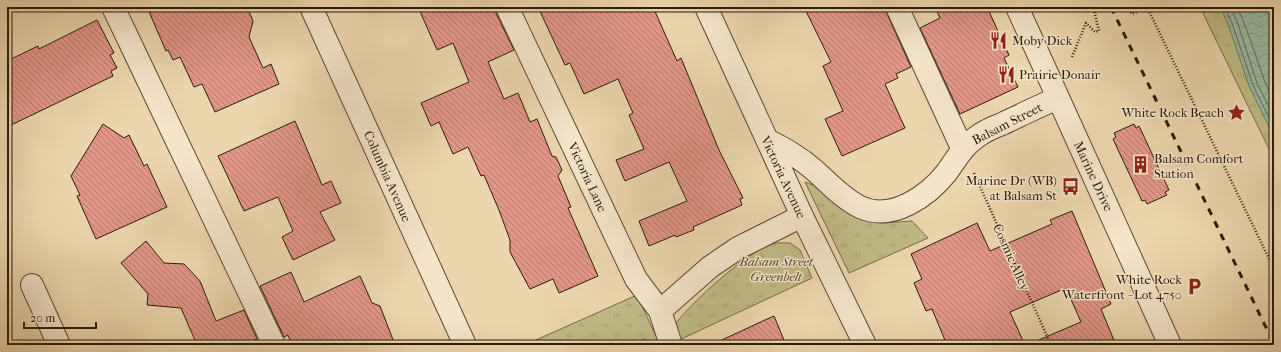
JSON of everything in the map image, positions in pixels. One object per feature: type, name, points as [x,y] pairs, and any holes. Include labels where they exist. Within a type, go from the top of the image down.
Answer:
[{"type":"street","points":[[113,7],[274,345]]},
{"type":"street","name":"Columbia Avenue","points":[[311,7],[465,345]]},
{"type":"street","name":"Victoria Lane","points":[[507,7],[636,279],[660,311],[671,345]]},
{"type":"street","name":"Victoria Avenue","points":[[706,7],[802,216],[865,345]]},
{"type":"street","points":[[898,7],[962,148]]},
{"type":"street","name":"Marine Drive","points":[[1017,7],[1170,345]]},
{"type":"street","name":"Balsam Street","points":[[767,140],[786,148],[813,169],[844,198],[861,208],[878,211],[898,210],[931,188],[946,172],[962,148],[979,135],[1058,98]]},
{"type":"street","points":[[660,311],[710,267],[738,248],[802,216]]},
{"type":"street","points":[[32,285],[59,345]]},
{"type":"path","points":[[1072,57],[1086,23],[1095,32],[1099,31],[1094,10],[1099,7]]},
{"type":"path","points":[[1128,7],[1132,14],[1137,12],[1136,7]]},
{"type":"path","points":[[1147,7],[1274,269]]},
{"type":"path","name":"Cosmic Alley","points":[[972,169],[1051,345]]},
{"type":"path","points":[[634,345],[651,336]]},
{"type":"green space","points":[[1200,7],[1274,7],[1274,158],[1267,145]]},
{"type":"green space","name":"Balsam Street Greenbelt","points":[[805,182],[817,188],[834,203],[853,216],[880,222],[912,221],[928,238],[849,273]]},
{"type":"green space","name":"Balsam Street Greenbelt","points":[[774,243],[790,243],[800,250],[812,278],[677,341],[676,323],[706,291],[733,268],[759,250]]},
{"type":"green space","points":[[637,295],[660,345],[544,345],[536,340]]},
{"type":"water","points":[[1220,7],[1274,7],[1274,137],[1249,86],[1228,24]]},
{"type":"building","points":[[147,7],[247,7],[253,21],[249,37],[263,68],[271,64],[279,84],[215,112],[202,84],[194,87],[180,57],[173,60],[168,50],[166,51]]},
{"type":"building","points":[[418,7],[493,7],[514,50],[488,62],[504,99],[518,93],[530,122],[537,119],[552,156],[556,157],[562,170],[558,176],[571,207],[568,208],[598,276],[559,293],[553,279],[530,289],[510,252],[510,240],[499,210],[484,175],[481,176],[468,147],[453,154],[439,122],[431,126],[421,103],[469,82],[453,43],[437,50]]},
{"type":"building","points":[[538,7],[653,7],[677,61],[681,58],[719,150],[743,198],[740,199],[742,205],[693,227],[694,230],[676,237],[675,235],[649,246],[639,221],[687,201],[669,162],[625,181],[616,160],[644,149],[629,115],[633,113],[618,79],[584,94],[570,63],[565,65]]},
{"type":"building","points":[[804,7],[884,7],[911,67],[896,74],[898,78],[885,84],[905,128],[842,156],[825,119],[843,111],[823,66],[831,62]]},
{"type":"building","points":[[935,7],[987,7],[1009,55],[1004,58],[1018,87],[960,114],[920,28],[940,18]]},
{"type":"building","points":[[97,20],[114,53],[110,55],[117,68],[111,71],[113,76],[7,127],[7,61],[38,46],[39,49]]},
{"type":"building","points":[[295,121],[322,185],[331,181],[341,203],[320,212],[335,240],[293,260],[282,237],[293,231],[278,197],[244,211],[218,156]]},
{"type":"building","points":[[103,124],[124,138],[129,135],[144,166],[147,164],[167,207],[96,239],[77,196],[80,195],[71,176]]},
{"type":"building","name":"Balsam Comfort Station","points":[[1134,124],[1136,128],[1139,126],[1169,190],[1165,192],[1167,195],[1147,204],[1145,200],[1142,201],[1113,139],[1116,137],[1114,133]]},
{"type":"building","points":[[1072,211],[1111,304],[1101,309],[1116,345],[1027,345],[1081,322],[1066,288],[1010,312],[1025,345],[947,345],[932,309],[926,311],[914,283],[922,279],[911,254],[977,223],[990,251],[1052,224],[1050,220]]},
{"type":"building","points":[[146,241],[164,263],[184,264],[200,281],[216,321],[244,310],[257,339],[242,345],[197,345],[181,308],[147,305],[148,294],[121,263]]},
{"type":"building","points":[[291,272],[304,302],[360,276],[372,303],[380,306],[395,345],[292,345],[288,335],[284,337],[260,286]]},
{"type":"building","points":[[774,316],[786,345],[711,345],[765,320]]},
{"type":"railway","points":[[1111,7],[1274,344]]},
{"type":"place","name":"Moby Dick","points":[[999,40]]},
{"type":"place","name":"Prairie Donair","points":[[1006,74]]},
{"type":"place","name":"White Rock Beach","points":[[1237,112]]},
{"type":"place","name":"Balsam Comfort Station","points":[[1141,165]]},
{"type":"place","name":"Marine Dr (WB) at Balsam St","points":[[1070,187]]},
{"type":"place","name":"White Rock Waterfront - Lot 4750","points":[[1195,286]]}]
